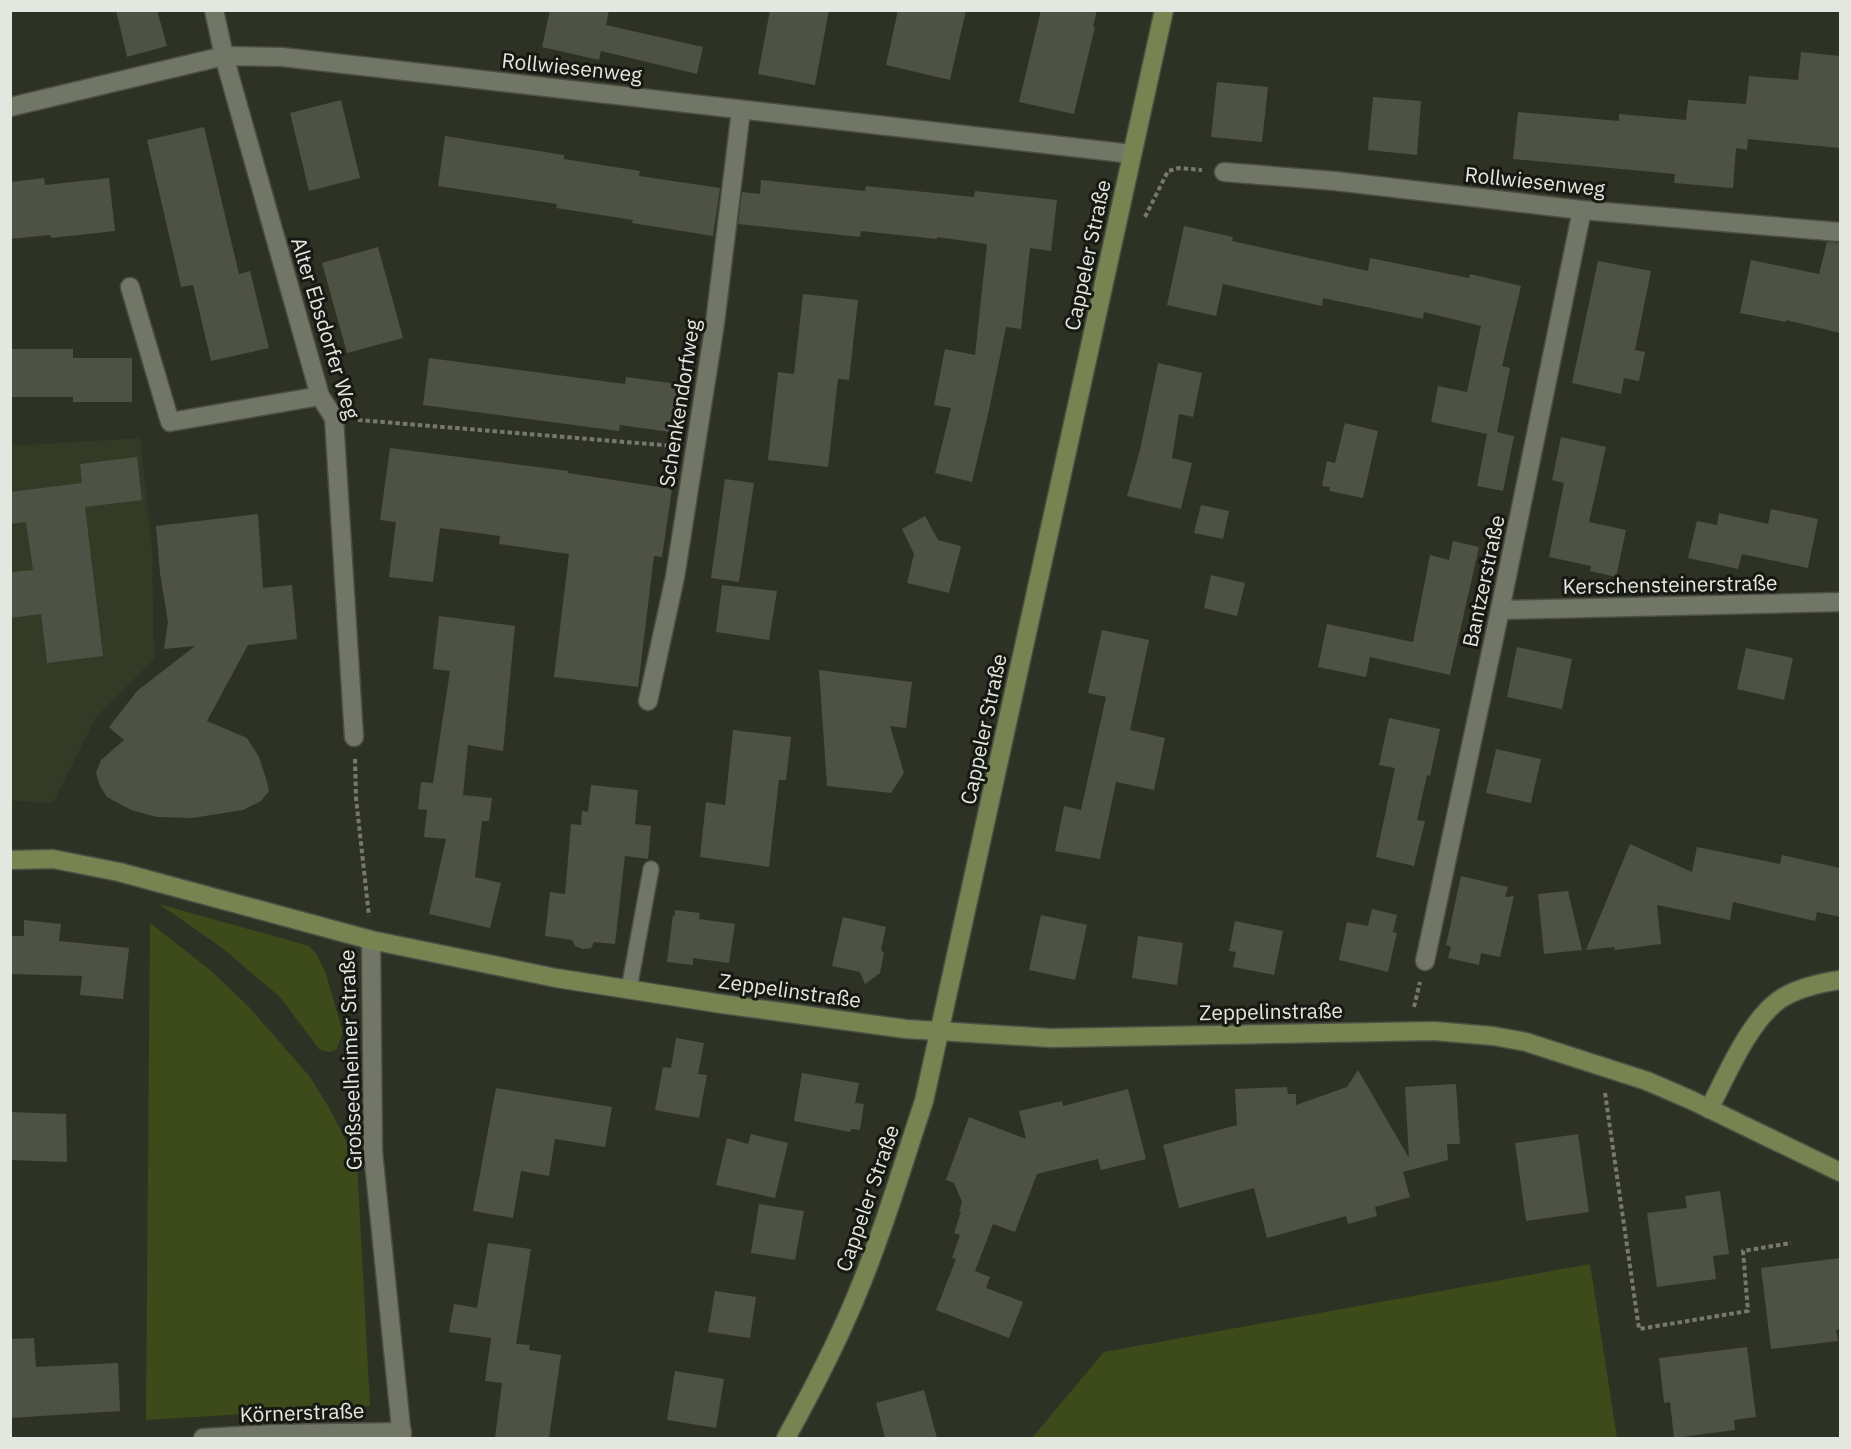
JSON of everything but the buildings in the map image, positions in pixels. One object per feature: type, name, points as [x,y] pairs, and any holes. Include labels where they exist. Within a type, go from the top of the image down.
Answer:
[{"type":"main road","name":"Cappeler Straße","points":[[786,1438],[826,1364],[855,1299],[881,1230],[924,1101],[1164,10]]},
{"type":"main road","name":"Großseelheimer Straße","points":[[10,860],[53,859],[119,872],[371,940]]},
{"type":"main road","name":"Zeppelinstraße","points":[[371,940],[556,978],[885,1026],[941,1031],[1051,1038],[1408,1032],[1468,1033],[1515,1040],[1647,1081],[1840,1172]]},
{"type":"main road","points":[[1709,1109],[1743,1045],[1772,1006],[1796,991],[1840,980]]},
{"type":"street","name":"Alter Ebsdorfer Weg","points":[[214,10],[224,56],[320,396],[334,418],[354,737]]},
{"type":"street","name":"Rollwiesenweg","points":[[10,107],[224,56],[282,57],[1131,154]]},
{"type":"street","name":"Schenkendorfweg","points":[[648,701],[675,577],[715,322],[741,110]]},
{"type":"street","name":"Rollwiesenweg","points":[[1224,172],[1335,181],[1582,210],[1840,232]]},
{"type":"street","name":"Bantzerstraße","points":[[1425,961],[1582,210]]},
{"type":"street","points":[[130,287],[170,422],[320,396]]},
{"type":"street","name":"Kerschensteinerstraße","points":[[1500,610],[1840,602]]},
{"type":"street","name":"Großseelheimer Straße","points":[[371,940],[373,1152],[402,1435]]},
{"type":"street","name":"Körnerstraße","points":[[203,1438],[276,1434],[402,1435]]},
{"type":"lane","points":[[629,989],[651,869]]},
{"type":"path","points":[[1168,171],[1179,168]]},
{"type":"path","points":[[334,418],[695,448]]},
{"type":"path","points":[[354,737],[356,798],[371,940]]},
{"type":"path","points":[[1408,1032],[1425,961]]},
{"type":"path","points":[[1601,1065],[1639,1329],[1748,1311],[1743,1251],[1791,1243]]},
{"type":"shaded area","points":[[140,438],[152,547],[154,659],[96,717],[53,803],[11,801],[11,446]]},
{"type":"green space","points":[[159,904],[309,946],[317,955],[326,974],[343,1033],[336,1050],[329,1052],[319,1049],[280,997],[221,947]]},
{"type":"green space","points":[[150,923],[209,969],[248,1006],[310,1077],[357,1162],[370,1406],[146,1420]]},
{"type":"green space","points":[[1590,1264],[1617,1438],[1032,1438],[1104,1352]]}]
